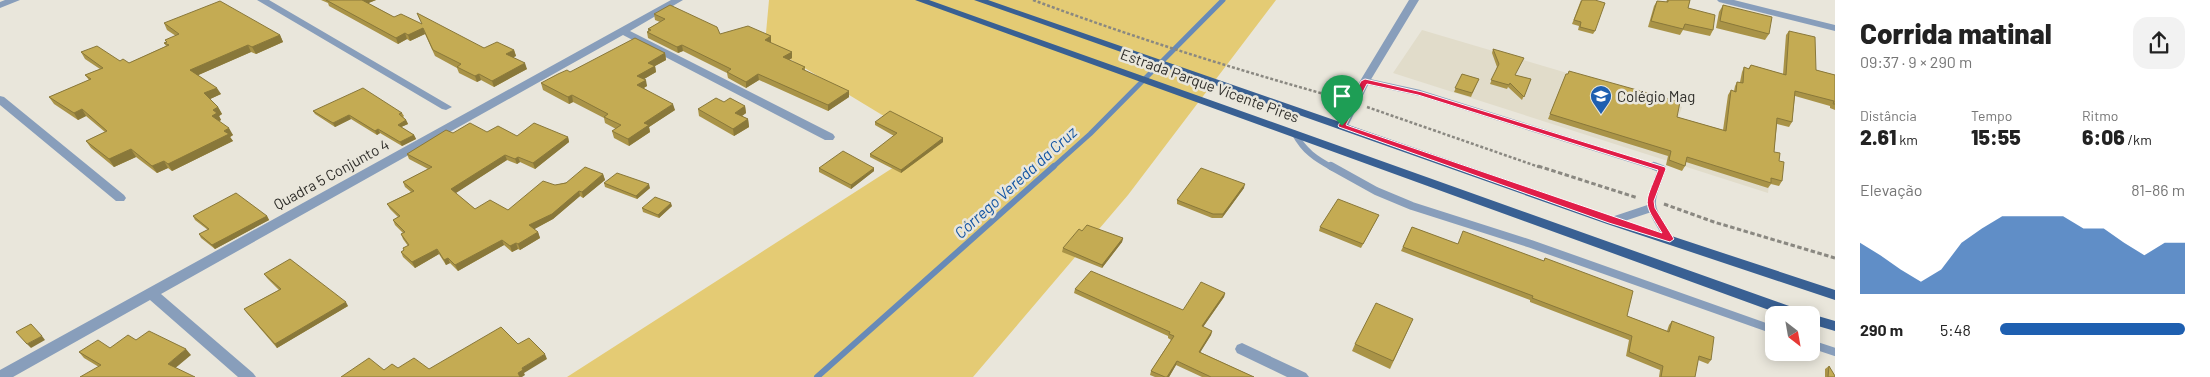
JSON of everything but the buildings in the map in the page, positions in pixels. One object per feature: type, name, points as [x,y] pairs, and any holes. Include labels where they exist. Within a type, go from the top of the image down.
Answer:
[{"type":"main road","name":"Estrada Parque Vicente Pires","points":[[920,0],[1773,306]]},
{"type":"main road","name":"Estrada Parque Vicente Pires","points":[[979,0],[1612,221],[1835,295]]},
{"type":"main road","points":[[1820,322],[1835,326]]},
{"type":"street","points":[[0,5],[15,0]]},
{"type":"street","points":[[262,0],[446,107]]},
{"type":"street","name":"Quadra 5 Conjunto 4","points":[[0,377],[678,0]]},
{"type":"street","points":[[1342,126],[1352,102],[1414,0]]},
{"type":"street","points":[[1722,0],[1835,28]]},
{"type":"street","points":[[623,31],[829,137]]},
{"type":"street","points":[[0,99],[120,198]]},
{"type":"street","points":[[150,293],[248,377]]},
{"type":"street","points":[[1242,349],[1301,377]]},
{"type":"lane","points":[[1365,81],[1420,93],[1662,169],[1650,204],[1612,221]]},
{"type":"lane","points":[[1296,134],[1302,147],[1313,157],[1376,191],[1412,206],[1530,244],[1765,327]]},
{"type":"lane","points":[[1650,204],[1670,239]]},
{"type":"lane","points":[[1820,347],[1835,352]]},
{"type":"path","points":[[1033,0],[1114,30],[1231,68],[1352,102],[1650,204],[1672,206],[1714,222],[1835,258]]},
{"type":"shaded area","points":[[769,0],[1276,0],[1128,195],[973,377],[567,377],[930,144],[765,44]]},
{"type":"shaded area","name":"Colégio Mag","points":[[1422,30],[1682,107],[1677,122],[1773,153],[1768,193],[1393,73]]},
{"type":"waterway","name":"Córrego Vereda da Cruz","points":[[1052,168],[1090,134],[1223,0]]},
{"type":"waterway","name":"Córrego Vereda da Cruz","points":[[817,377],[1054,166]]},
{"type":"place","name":"Colégio Mag","points":[[1601,115]]},
{"type":"route","points":[[1365,81],[1420,93],[1662,169],[1650,201],[1651,208],[1670,239],[1612,221],[1342,126],[1352,102],[1365,81]]}]
